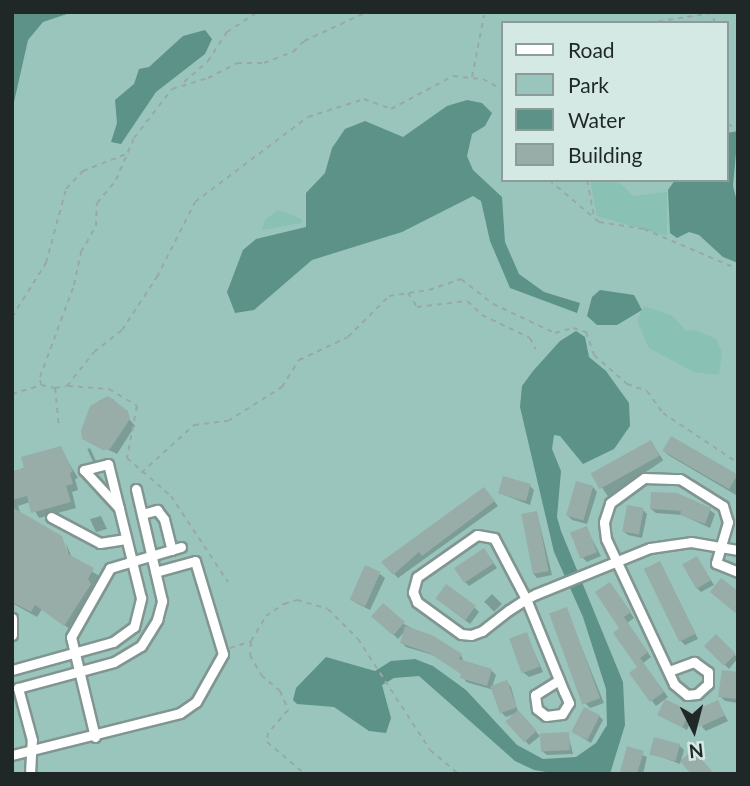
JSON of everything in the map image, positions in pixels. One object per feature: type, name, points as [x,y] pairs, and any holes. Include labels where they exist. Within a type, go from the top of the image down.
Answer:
[{"type":"street","points":[[12,670],[113,642],[134,627],[141,598],[127,539],[108,464],[85,470],[86,476],[119,508]]},
{"type":"street","points":[[669,671],[694,662],[708,671],[704,689],[687,695],[679,692],[669,671],[617,560],[604,533],[606,512],[623,489],[650,477],[680,479],[720,502],[728,523],[716,563],[738,572]]},
{"type":"street","points":[[30,774],[32,752],[18,688],[78,672],[129,654],[152,634],[162,600],[136,489]]},
{"type":"street","points":[[95,737],[71,637],[110,568],[176,549],[157,510],[142,514]]},
{"type":"street","points":[[51,517],[100,543],[127,539]]},
{"type":"street","points":[[559,680],[538,691],[537,709],[555,717],[569,703],[526,599],[499,542],[483,535],[417,577],[413,587],[421,606],[466,635],[482,631],[526,599],[536,593],[617,560],[673,543],[721,544],[738,550]]},
{"type":"street","points":[[12,747],[12,756],[95,737],[180,713],[196,702],[222,651],[195,561],[155,572]]},
{"type":"street","points":[[12,618],[12,635]]},
{"type":"path","points":[[41,385],[80,252],[96,226],[97,203],[116,180],[127,154],[156,108],[208,61],[227,32],[258,12]]},
{"type":"path","points":[[182,84],[202,81],[237,62],[264,63],[293,52],[304,41],[367,12]]},
{"type":"path","points":[[472,78],[483,14],[492,12]]},
{"type":"path","points":[[663,21],[716,14]]},
{"type":"path","points":[[67,386],[94,352],[127,322],[157,277],[195,202],[241,164],[316,113],[364,99],[391,109],[453,76],[472,78],[502,90]]},
{"type":"path","points":[[12,317],[46,263],[66,189],[83,171],[127,154]]},
{"type":"path","points":[[550,182],[599,222],[644,229],[738,269]]},
{"type":"path","points":[[587,182],[594,217]]},
{"type":"path","points":[[141,472],[194,425],[235,417],[286,384],[299,360],[348,337],[389,296],[465,279],[493,304],[555,333],[582,329],[590,337],[594,355],[626,384],[647,391],[663,414],[738,463]]},
{"type":"path","points":[[408,292],[417,307],[467,301],[482,315],[530,338],[536,350]]},
{"type":"path","points":[[12,394],[41,385],[55,388],[67,386],[109,389],[137,406],[137,422],[125,451],[141,472],[171,496],[228,582]]},
{"type":"path","points":[[55,388],[59,428]]},
{"type":"path","points":[[305,774],[267,742],[268,733],[288,710],[281,691],[261,675],[250,655],[251,641],[266,616],[297,600],[328,609],[358,639],[430,750],[459,774]]},
{"type":"path","points":[[222,651],[251,641]]},
{"type":"green space","points":[[12,12],[738,12],[738,774],[12,774]]},
{"type":"shaded area","points":[[590,182],[620,183],[633,196],[667,192],[667,236],[597,216]]},
{"type":"shaded area","points":[[278,210],[302,219],[302,223],[262,230],[265,220]]},
{"type":"shaded area","points":[[644,306],[673,316],[686,331],[696,330],[716,339],[722,352],[719,375],[694,372],[649,348],[637,321]]},
{"type":"water","points":[[12,12],[73,12],[43,22],[28,40],[12,111]]},
{"type":"water","points":[[205,30],[212,39],[205,54],[156,92],[121,144],[111,142],[117,123],[115,100],[134,84],[139,69],[149,67],[183,36]]},
{"type":"water","points":[[467,100],[482,103],[492,113],[485,126],[472,134],[467,156],[473,170],[502,197],[505,242],[519,274],[544,292],[580,303],[577,313],[510,288],[490,241],[481,201],[473,196],[402,232],[312,260],[254,310],[235,313],[227,292],[243,250],[256,239],[306,227],[306,193],[325,173],[332,148],[345,129],[365,121],[403,137],[447,106]]},
{"type":"water","points":[[738,131],[733,186],[738,205],[738,263],[723,257],[699,235],[689,232],[677,238],[670,233],[668,190],[674,182],[729,182],[729,133]]},
{"type":"water","points":[[600,290],[634,295],[642,310],[617,325],[597,325],[587,316],[592,297]]},
{"type":"water","points":[[576,331],[585,337],[589,357],[606,371],[629,403],[630,426],[614,449],[583,464],[560,436],[554,435],[552,449],[561,471],[557,517],[561,531],[623,682],[625,725],[610,774],[558,774],[534,770],[515,761],[419,676],[394,678],[382,685],[391,718],[386,733],[369,731],[334,707],[297,704],[293,700],[296,688],[326,657],[375,671],[391,661],[415,659],[433,666],[466,690],[517,745],[543,759],[576,757],[596,743],[607,725],[606,689],[583,617],[554,552],[520,407],[522,386],[533,371],[560,341]]},
{"type":"building","points":[[108,396],[128,411],[130,419],[110,449],[103,450],[82,439],[81,431],[90,406]]},
{"type":"building","points":[[671,436],[738,474],[729,489],[662,451]]},
{"type":"building","points":[[651,440],[660,456],[599,489],[591,473]]},
{"type":"building","points":[[61,446],[73,472],[70,473],[73,484],[66,486],[71,502],[31,513],[27,496],[12,500],[12,471],[24,468],[21,457]]},
{"type":"building","points":[[503,476],[531,484],[526,501],[498,493]]},
{"type":"building","points":[[576,481],[593,486],[583,521],[566,516]]},
{"type":"building","points":[[484,487],[495,501],[422,556],[419,552],[393,575],[381,562]]},
{"type":"building","points":[[651,492],[677,493],[711,508],[705,524],[680,515],[681,511],[650,509]]},
{"type":"building","points":[[627,505],[644,508],[639,535],[622,532]]},
{"type":"building","points":[[12,507],[62,536],[68,554],[94,568],[88,579],[91,584],[64,626],[35,605],[31,612],[12,602]]},
{"type":"building","points":[[537,511],[549,571],[533,574],[521,514]]},
{"type":"building","points":[[587,526],[597,552],[580,559],[570,532]]},
{"type":"building","points":[[484,548],[494,563],[464,583],[454,568]]},
{"type":"building","points":[[697,556],[711,580],[696,589],[682,564]]},
{"type":"building","points":[[660,561],[696,634],[679,642],[644,569]]},
{"type":"building","points":[[365,565],[381,572],[365,607],[350,600]]},
{"type":"building","points":[[721,578],[738,591],[738,615],[710,592]]},
{"type":"building","points":[[610,582],[631,612],[624,617],[648,652],[640,658],[664,692],[650,702],[629,673],[637,667],[613,633],[619,628],[595,592]]},
{"type":"building","points":[[446,584],[476,606],[465,620],[435,599]]},
{"type":"building","points":[[383,603],[405,622],[393,636],[371,617]]},
{"type":"building","points":[[567,607],[600,698],[582,705],[549,613]]},
{"type":"building","points":[[405,626],[432,635],[462,654],[459,659],[492,669],[487,686],[460,678],[461,674],[429,653],[400,643]]},
{"type":"building","points":[[527,632],[540,667],[522,673],[509,638]]},
{"type":"building","points":[[716,634],[736,654],[724,666],[704,646]]},
{"type":"building","points":[[722,670],[738,672],[737,699],[718,697]]},
{"type":"building","points":[[507,680],[517,707],[500,713],[490,686]]},
{"type":"building","points":[[665,699],[690,711],[682,727],[657,715]]},
{"type":"building","points":[[718,700],[725,716],[699,727],[692,711]]},
{"type":"building","points":[[584,707],[600,715],[587,740],[571,732]]},
{"type":"building","points":[[518,710],[537,731],[524,742],[505,721]]},
{"type":"building","points":[[569,732],[570,750],[541,751],[540,734]]},
{"type":"building","points":[[654,737],[680,744],[675,761],[649,754]]},
{"type":"building","points":[[627,746],[644,751],[637,774],[620,772]]},
{"type":"building","points":[[693,750],[712,771],[708,774],[691,774],[680,761]]}]
